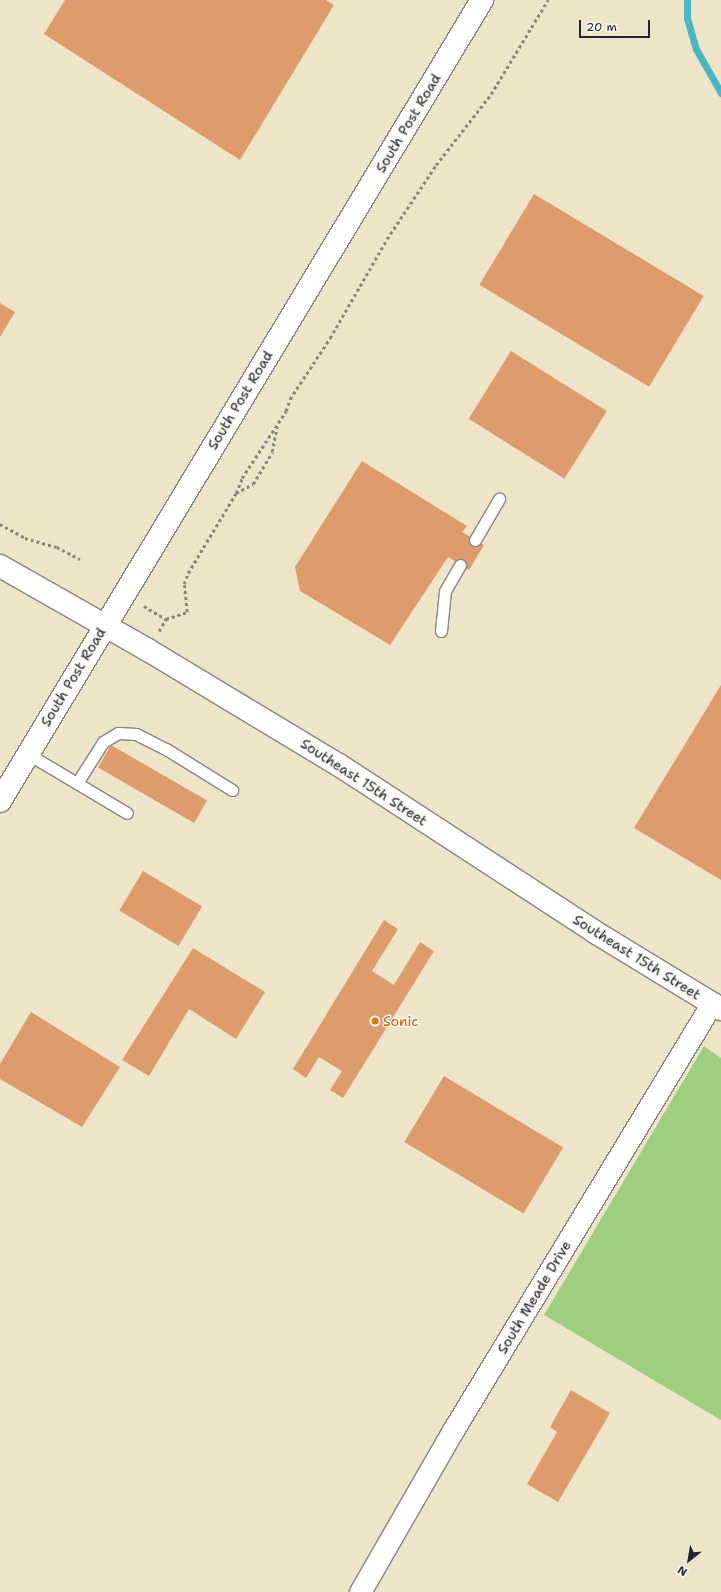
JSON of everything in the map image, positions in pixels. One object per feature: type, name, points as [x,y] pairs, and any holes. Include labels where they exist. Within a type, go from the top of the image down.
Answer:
[{"type":"main road","name":"South Post Road","points":[[0,801],[104,625],[482,0]]},
{"type":"main road","name":"Southeast 15th Street","points":[[0,566],[104,625],[339,765],[595,932],[716,1006]]},
{"type":"street","name":"South Meade Drive","points":[[360,1592],[448,1439],[716,1006]]},
{"type":"lane","points":[[475,540],[499,499]]},
{"type":"lane","points":[[441,631],[445,591],[460,565]]},
{"type":"lane","points":[[77,783],[103,742],[118,733],[136,734],[166,749],[232,790]]},
{"type":"lane","points":[[28,754],[127,813]]},
{"type":"path","points":[[166,619],[187,612],[184,584],[188,573],[236,493],[242,478],[277,425],[290,399],[330,338],[386,239],[436,165],[491,94],[548,0]]},
{"type":"path","points":[[236,493],[252,484],[272,452],[277,425]]},
{"type":"path","points":[[0,524],[25,538],[57,546],[80,559]]},
{"type":"green space","points":[[704,1046],[721,1058],[721,1420],[544,1315]]},
{"type":"building","points":[[65,0],[326,0],[334,5],[240,160],[44,34]]},
{"type":"building","points":[[534,194],[704,296],[649,387],[479,285]]},
{"type":"building","points":[[0,303],[15,312],[0,337]]},
{"type":"building","points":[[511,351],[607,411],[564,479],[469,419]]},
{"type":"building","points":[[362,461],[467,526],[462,532],[484,545],[469,570],[448,557],[390,645],[300,591],[295,567]]},
{"type":"building","points":[[721,685],[721,880],[634,828]]},
{"type":"building","points":[[111,745],[207,800],[194,823],[98,768]]},
{"type":"building","points":[[143,871],[202,907],[178,946],[119,910]]},
{"type":"building","points":[[384,920],[398,929],[372,971],[394,985],[420,942],[434,951],[343,1098],[330,1090],[342,1071],[319,1057],[306,1078],[293,1069]]},
{"type":"building","points":[[193,948],[265,992],[236,1039],[189,1009],[149,1076],[122,1060]]},
{"type":"building","points":[[31,1012],[120,1067],[82,1127],[0,1079],[0,1064]]},
{"type":"building","points":[[444,1076],[563,1148],[523,1214],[404,1142]]},
{"type":"building","points":[[571,1390],[610,1413],[558,1502],[527,1484],[557,1432],[550,1427]]},
{"type":"waterway","points":[[687,0],[687,18],[696,49],[721,93]]},
{"type":"place","name":"Sonic","points":[[375,1021]]}]
